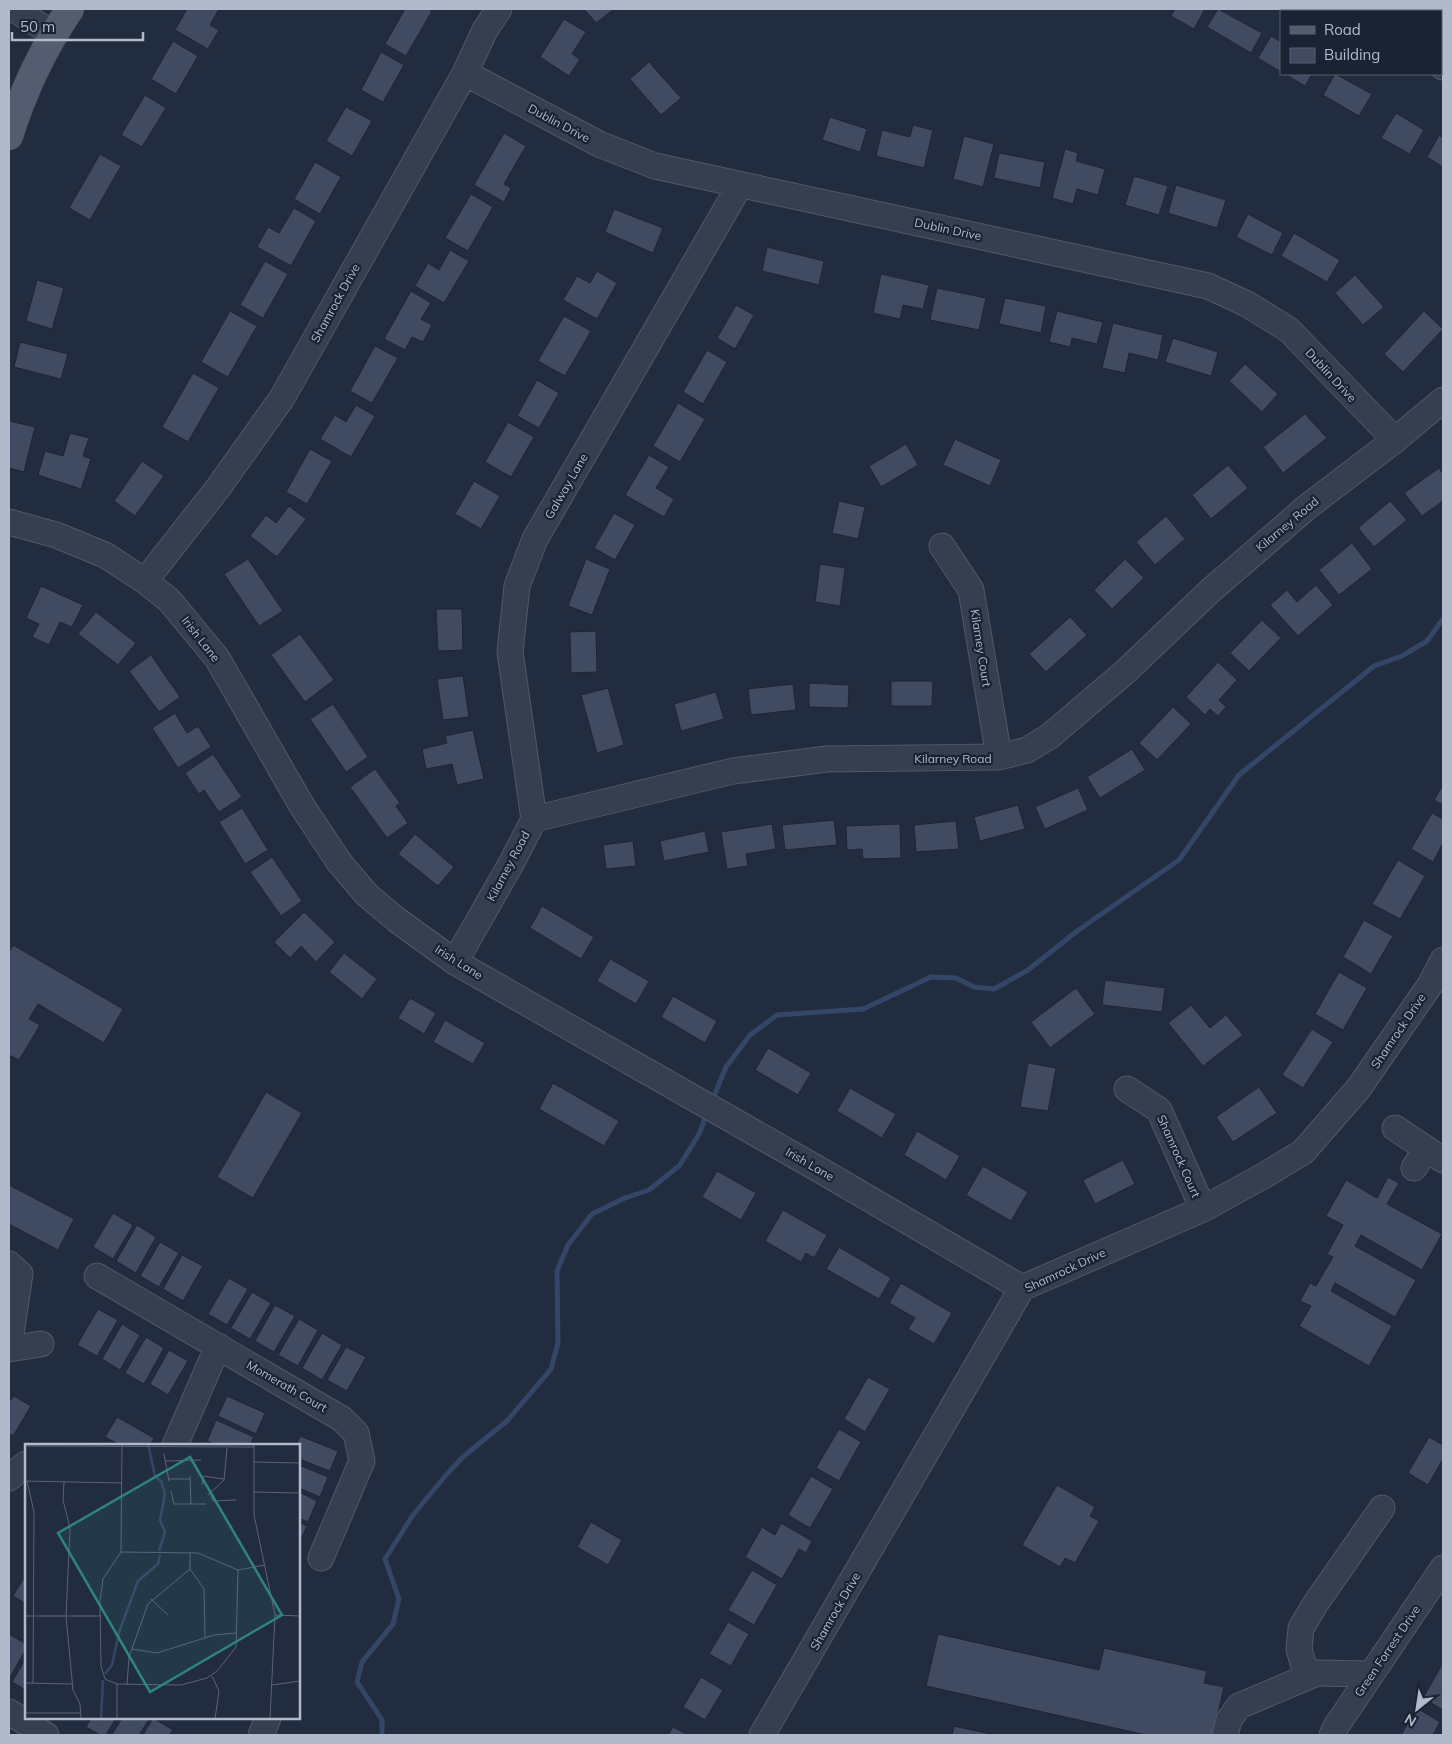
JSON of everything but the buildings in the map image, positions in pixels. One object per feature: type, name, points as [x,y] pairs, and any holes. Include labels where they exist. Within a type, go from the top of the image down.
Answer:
[{"type":"main road","points":[[9,136],[17,111],[53,34],[70,9]]},
{"type":"street","points":[[14,9],[53,34]]},
{"type":"street","name":"Shamrock Drive","points":[[145,581],[218,488],[282,398],[464,73],[485,30],[500,9]]},
{"type":"street","name":"Dublin Drive","points":[[464,73],[599,144],[631,158],[656,166],[1208,286],[1247,304],[1289,330],[1395,440]]},
{"type":"street","name":"Galway Lane","points":[[534,819],[510,652],[518,586],[536,540],[740,185]]},
{"type":"street","name":"Kilarney Road","points":[[455,962],[512,862],[534,819],[742,769],[827,759],[998,757],[1027,750],[1050,736],[1125,672],[1210,591],[1307,507],[1395,440],[1443,400]]},
{"type":"street","name":"Irish Lane","points":[[9,522],[56,535],[105,555],[145,581],[169,600],[217,658],[302,806],[339,862],[367,895],[397,920],[455,962],[820,1170],[1022,1288]]},
{"type":"street","name":"Kilarney Court","points":[[942,546],[971,590],[998,757]]},
{"type":"street","name":"Shamrock Drive","points":[[762,1735],[1022,1288],[1203,1208],[1265,1175],[1303,1152],[1358,1089],[1430,985],[1443,960]]},
{"type":"street","name":"Shamrock Court","points":[[1127,1089],[1159,1110],[1203,1208]]},
{"type":"street","points":[[1395,1128],[1428,1159]]},
{"type":"street","points":[[9,1264],[20,1274],[9,1348],[41,1344]]},
{"type":"street","name":"Momerath Court","points":[[97,1276],[342,1418],[356,1433],[362,1461],[321,1558]]},
{"type":"street","points":[[175,1444],[218,1346]]},
{"type":"street","points":[[9,1478],[25,1465]]},
{"type":"street","points":[[1307,1677],[1299,1649],[1301,1628],[1316,1602],[1382,1508]]},
{"type":"street","name":"Green Forrest Drive","points":[[1332,1735],[1443,1568]]},
{"type":"street","points":[[1225,1735],[1229,1720],[1239,1706],[1307,1677],[1317,1673],[1371,1674]]},
{"type":"street","points":[[9,1712],[46,1735]]},
{"type":"street","points":[[261,1735],[268,1719]]},
{"type":"waterway","points":[[712,1101],[726,1067],[750,1035],[777,1015],[863,1009],[931,977],[956,978],[974,987],[994,989],[1028,970],[1077,931],[1179,860],[1239,775],[1374,666],[1402,656],[1427,641],[1443,619]]},
{"type":"waterway","points":[[382,1735],[382,1720],[357,1682],[362,1662],[393,1624],[399,1599],[385,1559],[413,1515],[446,1475],[464,1456],[507,1421],[551,1369],[558,1343],[557,1271],[568,1245],[592,1214],[625,1198],[649,1190],[680,1165],[699,1134],[707,1114]]}]
